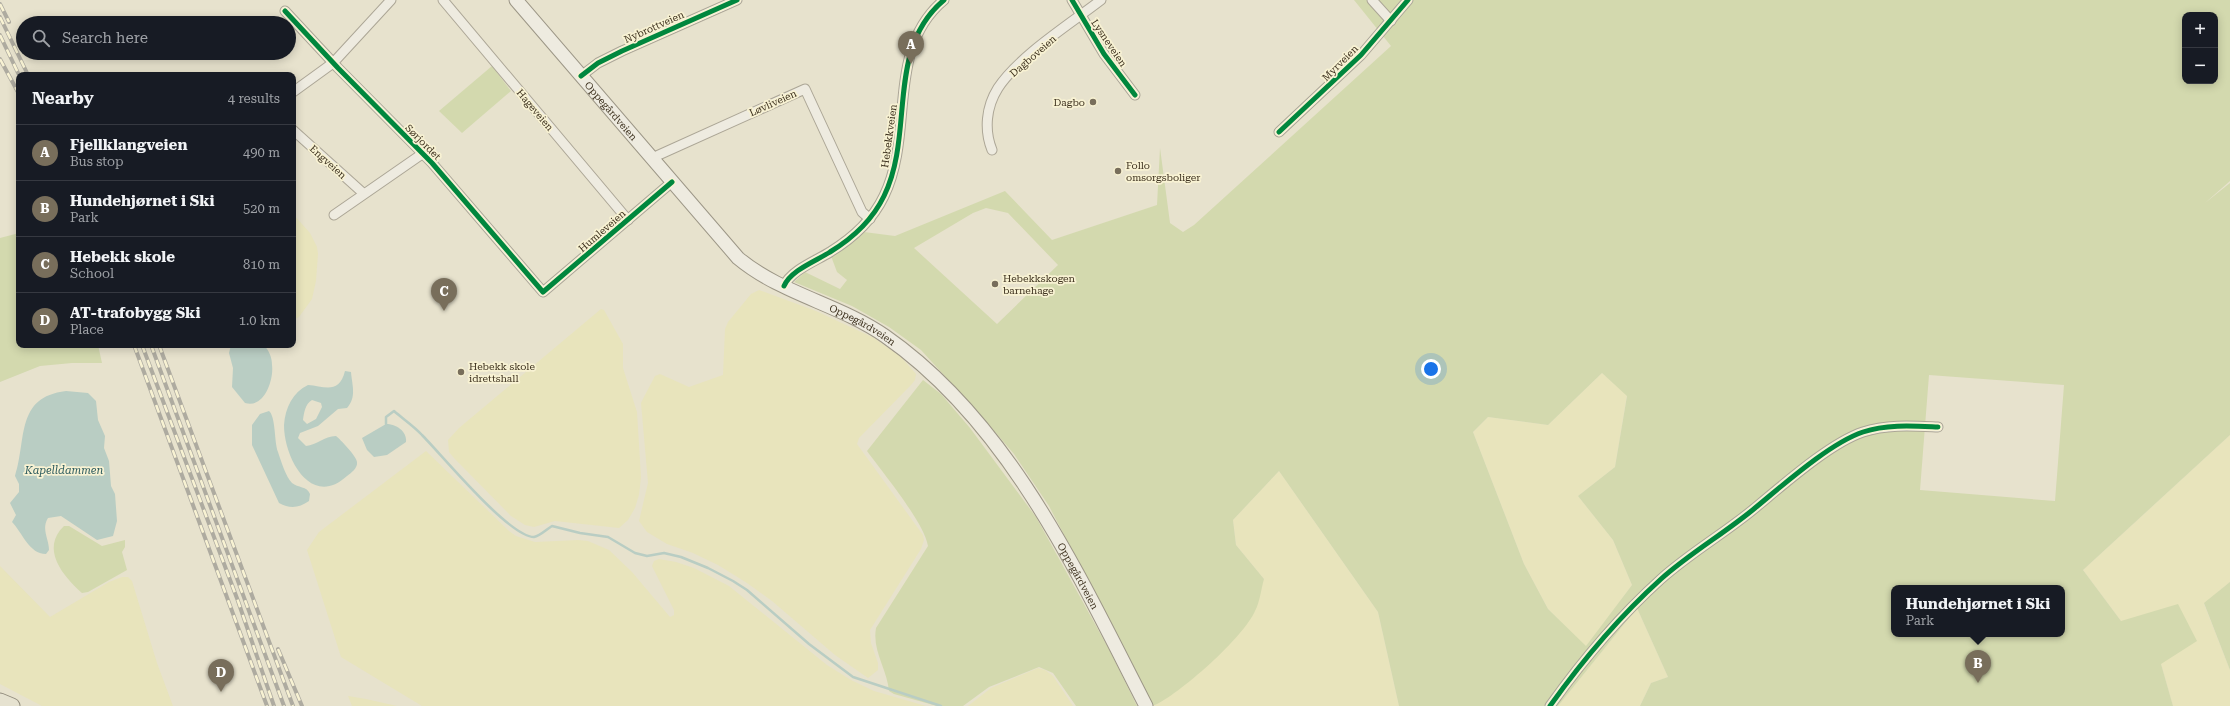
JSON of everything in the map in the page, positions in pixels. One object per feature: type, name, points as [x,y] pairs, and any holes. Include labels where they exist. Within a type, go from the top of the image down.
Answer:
[{"type":"main road","name":"Oppegårdveien","points":[[516,0],[738,258],[760,274],[851,315],[884,335],[929,369],[977,423],[1033,497],[1049,524],[1146,706]]},
{"type":"main road","points":[[0,700],[12,706]]},
{"type":"street","points":[[296,90],[333,63],[391,0]]},
{"type":"street","name":"Hageveien","points":[[443,0],[628,220]]},
{"type":"street","name":"Nybrottveien","points":[[581,76],[598,63],[622,51],[737,0]]},
{"type":"street","name":"Hebekkveien","points":[[784,286],[793,275],[847,241],[870,219],[884,196],[894,170],[906,75],[912,44],[927,17],[944,0]]},
{"type":"street","name":"Lysneveien","points":[[1072,0],[1080,16],[1104,54],[1135,95]]},
{"type":"street","name":"Dagboveien","points":[[992,150],[988,138],[987,124],[990,109],[998,89],[1012,72],[1036,50],[1101,0]]},
{"type":"street","points":[[1372,0],[1390,21]]},
{"type":"street","name":"Myrveien","points":[[1279,132],[1361,55],[1408,0]]},
{"type":"street","name":"Sørjordet","points":[[285,11],[290,16]]},
{"type":"street","name":"Sørjordet","points":[[296,23],[333,63],[442,174],[543,292]]},
{"type":"street","name":"Løvliveien","points":[[652,158],[805,89],[862,212],[870,219]]},
{"type":"street","name":"Engveien","points":[[296,133],[363,193]]},
{"type":"street","points":[[334,215],[363,193],[422,154]]},
{"type":"street","name":"Humleveien","points":[[543,292],[672,182]]},
{"type":"street","points":[[1550,706],[1602,641],[1648,592],[1663,578],[1750,513],[1798,473],[1837,446],[1862,432],[1883,427],[1938,427]]},
{"type":"shaded area","points":[[296,217],[310,233],[317,247],[318,254],[316,281],[312,299],[299,317],[296,318]]},
{"type":"shaded area","points":[[759,290],[816,311],[874,338],[901,357],[916,374],[915,380],[911,385],[859,438],[857,444],[923,535],[924,540],[921,549],[870,630],[871,643],[878,663],[878,670],[868,678],[835,655],[772,601],[747,583],[718,565],[693,553],[667,544],[647,532],[639,521],[648,483],[641,403],[645,395],[655,376],[660,374],[689,387],[723,375],[725,329],[728,322],[751,294]]},
{"type":"shaded area","points":[[601,309],[604,310],[623,344],[623,368],[637,412],[641,477],[639,495],[635,508],[628,520],[619,528],[555,521],[534,527],[525,525],[511,516],[454,458],[449,452],[448,440],[459,428]]},
{"type":"shaded area","points":[[1602,373],[1627,395],[1615,467],[1578,496],[1613,540],[1632,585],[1586,647],[1548,609],[1524,564],[1473,432],[1488,417],[1548,425]]},
{"type":"shaded area","points":[[2230,435],[2230,582],[2204,604],[2230,670],[2230,706],[2173,706],[2161,664],[2121,621],[2083,570]]},
{"type":"shaded area","points":[[426,451],[516,536],[535,542],[588,541],[609,550],[632,572],[670,617],[674,615],[674,610],[652,566],[654,561],[659,559],[676,562],[694,568],[729,586],[827,665],[851,680],[874,691],[926,706],[422,706],[341,657],[307,550],[319,532]]},
{"type":"shaded area","points":[[1279,471],[1378,612],[1399,706],[1154,706],[1197,675],[1264,579],[1236,545],[1233,520]]},
{"type":"shaded area","points":[[0,566],[50,617],[109,582],[122,577],[128,577],[132,581],[157,663],[173,706],[42,706],[0,684]]},
{"type":"shaded area","points":[[1637,608],[1668,677],[1651,683],[1640,706],[1558,706]]},
{"type":"shaded area","points":[[1038,668],[1045,670],[1053,676],[1073,706],[968,706],[991,688]]},
{"type":"shaded area","points":[[348,696],[366,699],[397,706],[352,706]]},
{"type":"green space","points":[[1354,0],[2230,0],[2230,181],[2205,203],[2230,183],[2230,435],[2083,570],[2121,621],[2178,604],[2197,641],[2161,664],[2173,706],[1640,706],[1651,683],[1668,677],[1637,608],[1558,706],[1399,706],[1378,612],[1279,471],[1233,520],[1236,545],[1264,579],[1255,611],[1249,622],[1238,635],[1210,664],[1178,690],[1153,706],[1049,506],[1014,454],[921,350],[889,327],[852,306],[794,282],[805,272],[840,289],[847,280],[837,272],[831,256],[864,232],[895,236],[1005,191],[1052,240],[1157,205],[1160,148],[1170,223],[1183,232],[1194,225],[1391,46]],"holes":[[[986,208],[1008,213],[1058,265],[997,324],[914,248],[973,213]],[[1602,373],[1627,396],[1615,467],[1578,496],[1613,540],[1632,585],[1586,646],[1548,609],[1524,564],[1473,432],[1488,417],[1548,425]],[[1929,375],[2064,385],[2055,501],[1920,490]]]},
{"type":"green space","points":[[492,66],[511,91],[462,133],[439,111]]},
{"type":"green space","points":[[16,234],[16,348],[99,348],[102,363],[72,363],[40,366],[0,382],[0,238]]},
{"type":"green space","points":[[923,380],[941,394],[970,428],[1036,517],[1111,653],[1137,706],[1076,706],[1053,673],[1039,667],[989,687],[963,706],[937,706],[894,694],[889,691],[886,675],[876,644],[876,628],[928,546],[925,536],[911,511],[867,451]]},
{"type":"green space","points":[[64,526],[69,526],[102,546],[125,540],[125,547],[122,552],[127,570],[88,592],[82,593],[68,579],[57,562],[54,553],[54,544],[57,535]]},
{"type":"green space","points":[[2230,582],[2230,670],[2204,603]]},
{"type":"water","points":[[230,348],[266,348],[270,354],[272,362],[271,378],[266,392],[258,402],[252,404],[245,403],[232,387],[233,368],[229,353]]},
{"type":"water","points":[[345,371],[351,372],[353,395],[350,404],[347,408],[338,409],[318,426],[300,433],[298,438],[306,446],[328,437],[336,436],[348,448],[357,462],[354,470],[334,485],[322,487],[311,483],[302,475],[294,464],[285,438],[284,425],[286,413],[294,396],[303,388],[308,385],[325,387],[335,386],[342,379]],"holes":[[[312,400],[321,403],[322,407],[316,419],[307,424],[303,420],[305,409],[308,404]]]},
{"type":"water","name":"Kapelldammen","points":[[66,391],[88,393],[96,401],[98,420],[105,436],[104,448],[109,461],[111,486],[115,494],[117,521],[113,536],[97,540],[61,516],[48,518],[45,530],[49,550],[46,554],[40,553],[30,547],[26,542],[12,522],[16,515],[10,503],[19,492],[19,484],[15,476],[26,422],[31,411],[38,402],[50,395]]},
{"type":"water","points":[[269,411],[273,419],[277,448],[286,473],[294,485],[305,488],[309,491],[309,501],[302,505],[291,507],[279,503],[252,445],[252,425],[260,414]]},
{"type":"water","points":[[386,424],[393,425],[403,431],[406,442],[387,455],[374,457],[367,450],[362,438]]},
{"type":"waterway","points":[[386,424],[386,417],[394,411],[419,432],[459,476],[493,510],[509,524],[523,533],[534,537],[552,526],[580,533],[608,537],[635,553],[647,556],[664,553],[681,557],[708,568],[747,590],[809,644],[853,677],[941,706]]},
{"type":"railway","points":[[0,4],[9,22]]},
{"type":"railway","points":[[0,17],[16,50]]},
{"type":"railway","points":[[0,35],[18,72]]},
{"type":"railway","points":[[0,59],[16,88]]},
{"type":"railway","points":[[21,60],[27,72]]},
{"type":"railway","points":[[135,348],[267,706]]},
{"type":"railway","points":[[143,348],[238,601],[274,706]]},
{"type":"railway","points":[[152,348],[284,706]]},
{"type":"railway","points":[[160,348],[293,706]]},
{"type":"railway","points":[[278,649],[302,706]]},
{"type":"cycle path","points":[[581,76],[598,63],[622,51],[737,0]]},
{"type":"cycle path","points":[[784,286],[787,280],[804,266],[830,252],[854,235],[868,221],[879,205],[893,172],[898,146],[907,67],[914,42],[926,20],[944,0]]},
{"type":"cycle path","points":[[1072,0],[1104,54],[1135,95]]},
{"type":"cycle path","points":[[1279,132],[1361,55],[1408,0]]},
{"type":"cycle path","points":[[285,11],[290,16]]},
{"type":"cycle path","points":[[296,23],[338,68],[432,163],[543,292],[672,182]]},
{"type":"cycle path","points":[[1550,706],[1575,672],[1602,640],[1631,608],[1661,579],[1684,560],[1744,517],[1822,455],[1850,437],[1872,429],[1900,426],[1938,427]]},
{"type":"place","name":"Fjellklangveien","points":[[911,64]]},
{"type":"place","name":"Dagbo","points":[[1093,102]]},
{"type":"place","name":"Follo omsorgsboliger","points":[[1118,171]]},
{"type":"place","name":"Hebekkskogen barnehage","points":[[995,284]]},
{"type":"place","name":"Hebekk skole","points":[[444,311]]},
{"type":"place","name":"Hebekk skole idrettshall","points":[[461,372]]},
{"type":"place","name":"Hundehjørnet i Ski","points":[[1978,683]]},
{"type":"place","name":"AT-trafobygg Ski","points":[[221,692]]}]
